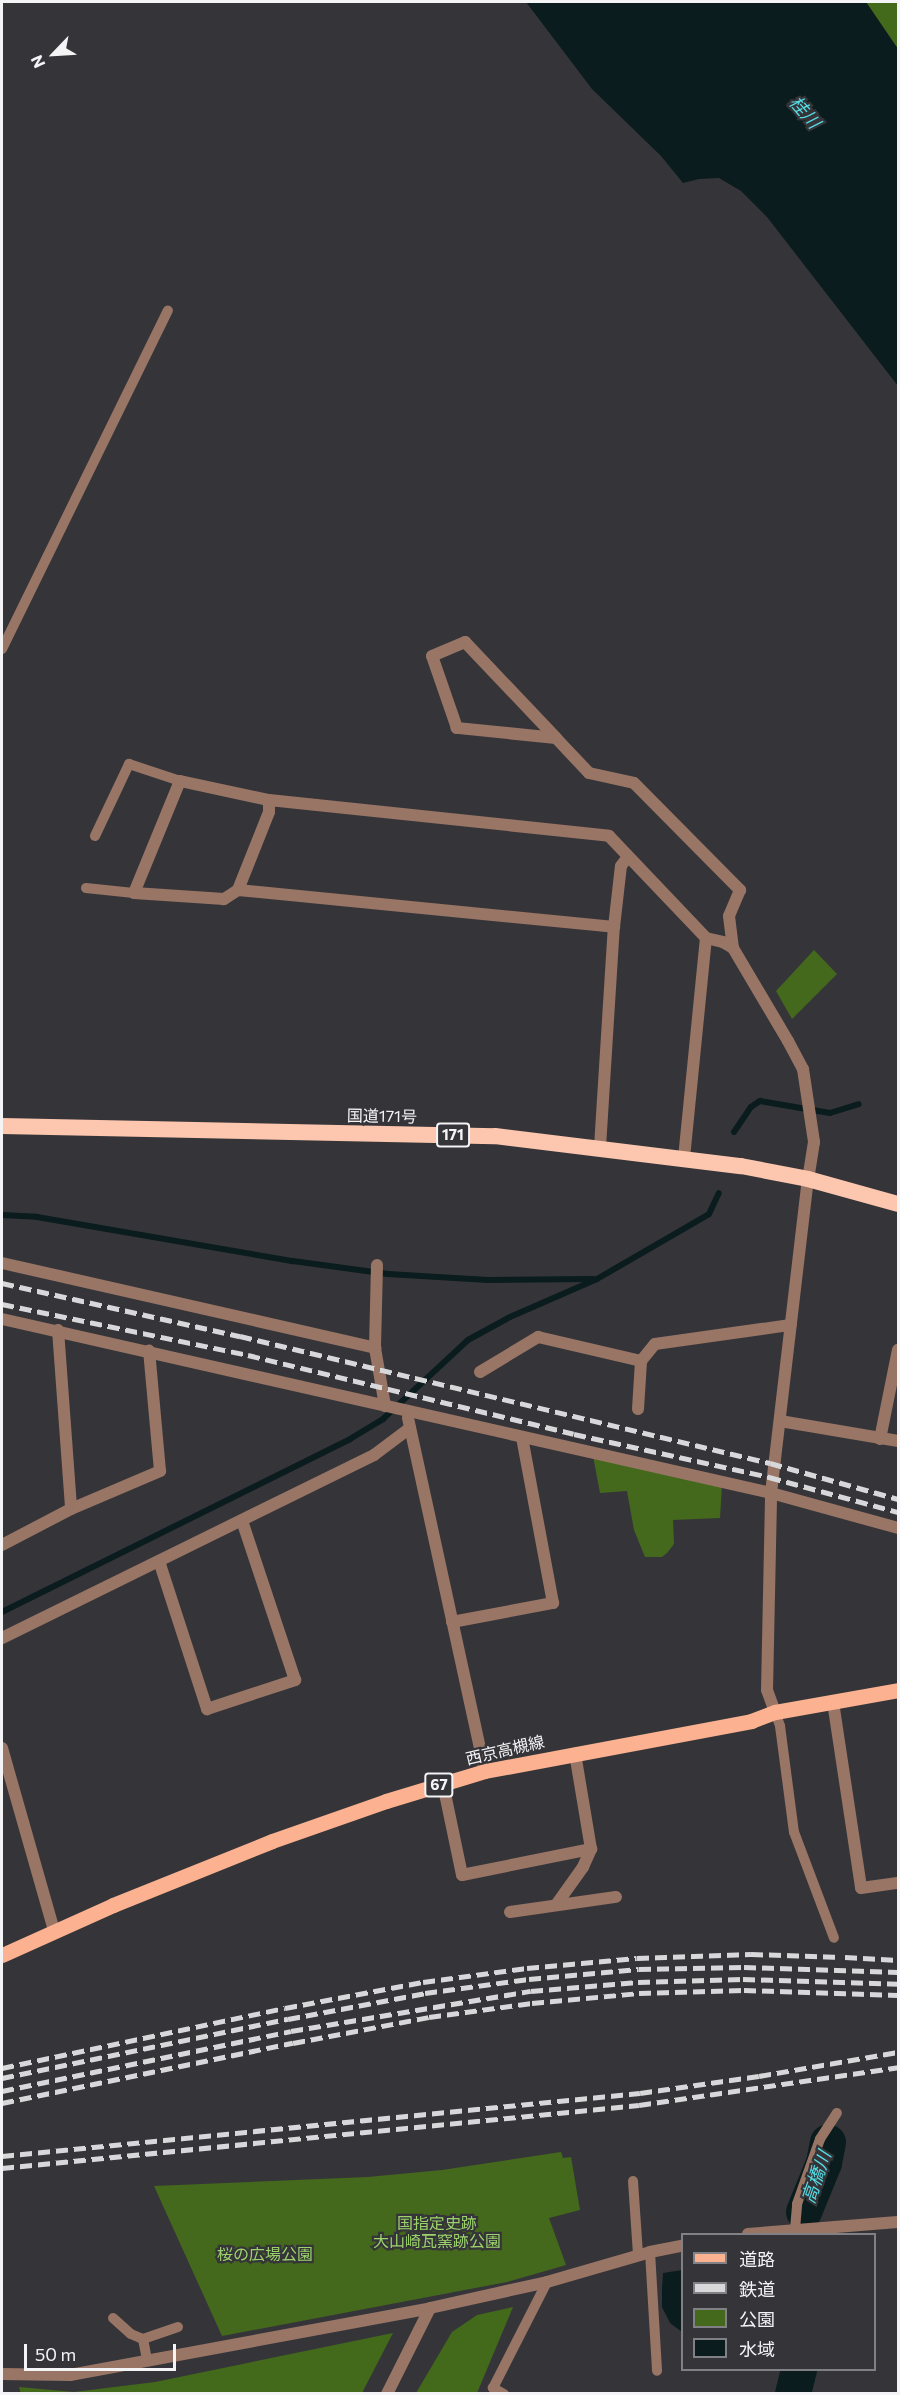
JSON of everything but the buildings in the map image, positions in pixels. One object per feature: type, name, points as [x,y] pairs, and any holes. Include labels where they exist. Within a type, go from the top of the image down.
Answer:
[{"type":"highway","name":"国道171号","points":[[2,1126],[495,1136],[684,1158],[808,1179],[898,1204]]},
{"type":"main road","name":"西京高槻線","points":[[2,1955],[188,1873],[293,1833],[443,1784],[485,1772],[575,1753],[751,1720],[775,1712],[898,1690]]},
{"type":"street","points":[[556,738],[457,728],[432,656],[465,642],[556,738],[589,773],[634,783],[740,890],[729,916],[733,948],[803,1070],[814,1142],[771,1493],[767,1690],[775,1712]]},
{"type":"street","points":[[615,927],[238,890],[224,898],[134,893],[180,781],[268,800],[609,836],[627,858],[706,938],[733,948]]},
{"type":"street","points":[[238,890],[269,812],[268,800]]},
{"type":"street","points":[[600,1147],[615,927],[621,867],[627,858]]},
{"type":"street","points":[[684,1158],[706,938]]},
{"type":"street","points":[[2,1263],[375,1348]]},
{"type":"street","points":[[377,1265],[375,1348],[385,1406]]},
{"type":"street","points":[[2,1318],[771,1493],[898,1528]]},
{"type":"street","points":[[638,1408],[641,1362],[655,1344],[791,1325]]},
{"type":"street","points":[[58,1330],[71,1509]]},
{"type":"street","points":[[480,1372],[538,1337],[641,1362]]},
{"type":"street","points":[[2,1545],[71,1509],[160,1471],[149,1350]]},
{"type":"street","points":[[880,1439],[898,1350]]},
{"type":"street","points":[[406,1411],[485,1772]]},
{"type":"street","points":[[780,1421],[898,1441]]},
{"type":"street","points":[[2,1638],[374,1455],[410,1428]]},
{"type":"street","points":[[452,1622],[553,1603],[522,1438]]},
{"type":"street","points":[[159,1561],[207,1709],[295,1680],[242,1521]]},
{"type":"street","points":[[833,1701],[861,1888],[898,1882]]},
{"type":"street","points":[[2,1748],[54,1931]]},
{"type":"street","points":[[556,1905],[583,1867],[591,1849],[575,1753]]},
{"type":"street","points":[[443,1784],[462,1875],[591,1849]]},
{"type":"street","points":[[510,1912],[616,1897]]},
{"type":"street","points":[[764,2233],[795,2229],[859,2229],[898,2222]]},
{"type":"street","points":[[2,2374],[70,2375],[430,2308],[547,2282],[644,2253],[681,2246]]},
{"type":"street","points":[[387,2394],[430,2308]]},
{"type":"lane","points":[[2,648],[168,310]]},
{"type":"lane","points":[[95,836],[129,764],[180,781]]},
{"type":"lane","points":[[86,888],[134,893]]},
{"type":"lane","points":[[775,1712],[780,1726],[794,1832],[834,1938]]},
{"type":"lane","points":[[795,2229],[797,2204],[820,2139],[837,2113]]},
{"type":"lane","points":[[633,2181],[644,2253],[657,2372]]},
{"type":"lane","points":[[504,2394],[493,2388],[530,2310],[547,2282]]},
{"type":"lane","points":[[113,2318],[131,2334],[143,2339],[178,2327]]},
{"type":"lane","points":[[143,2339],[147,2360]]},
{"type":"green space","points":[[866,2],[898,2],[898,49]]},
{"type":"green space","points":[[814,950],[837,974],[792,1019],[776,991]]},
{"type":"green space","points":[[593,1456],[722,1485],[720,1518],[673,1520],[674,1544],[662,1557],[645,1557],[634,1530],[627,1491],[600,1493]]},
{"type":"green space","points":[[561,2152],[563,2158],[571,2157],[580,2210],[549,2218],[566,2265],[507,2282],[222,2336],[154,2186],[368,2177],[442,2170]]},
{"type":"green space","points":[[513,2307],[477,2393],[416,2393],[452,2332],[477,2315]]},
{"type":"green space","points":[[393,2333],[362,2393],[21,2394],[19,2387],[74,2392],[155,2382]]},
{"type":"water","name":"桂川","points":[[526,2],[866,2],[898,49],[898,386],[767,217],[741,191],[719,178],[683,183],[661,156],[592,89]]},
{"type":"water","points":[[681,2270],[681,2331],[670,2323],[662,2307],[663,2273]]},
{"type":"waterway","points":[[734,1132],[751,1107],[760,1101],[830,1113],[859,1104]]},
{"type":"waterway","points":[[2,1612],[350,1439],[383,1419],[468,1340],[510,1317],[597,1279],[709,1214],[719,1193]]},
{"type":"waterway","points":[[2,1215],[37,1217],[293,1261],[388,1274],[488,1280],[593,1279]]},
{"type":"waterway","name":"高橋川","points":[[804,2212],[824,2163],[828,2142]]},
{"type":"waterway","name":"高橋川","points":[[793,2394],[799,2371]]},
{"type":"railway","points":[[2,1283],[240,1336],[770,1463],[898,1499]]},
{"type":"railway","points":[[2,1304],[248,1355],[574,1434],[769,1477],[898,1512]]},
{"type":"railway","points":[[2,2068],[285,2008],[423,1982],[527,1968],[637,1958],[751,1954],[841,1957]]},
{"type":"railway","points":[[845,1957],[898,1960]]},
{"type":"railway","points":[[2,2078],[425,1993],[529,1979],[639,1969],[744,1967],[898,1972]]},
{"type":"railway","points":[[2,2091],[291,2031],[531,1991],[638,1982],[743,1979],[898,1984]]},
{"type":"railway","points":[[2,2103],[429,2017],[532,2003],[639,1993],[744,1990],[898,1995]]},
{"type":"railway","points":[[2,2156],[640,2093],[759,2076],[898,2052]]},
{"type":"railway","points":[[2,2168],[639,2105],[898,2067]]},
{"type":"park label","name":"国指定史跡 大山崎瓦窯跡公園","points":[[437,2232]]},
{"type":"park label","name":"桜の広場公園","points":[[265,2254]]}]
